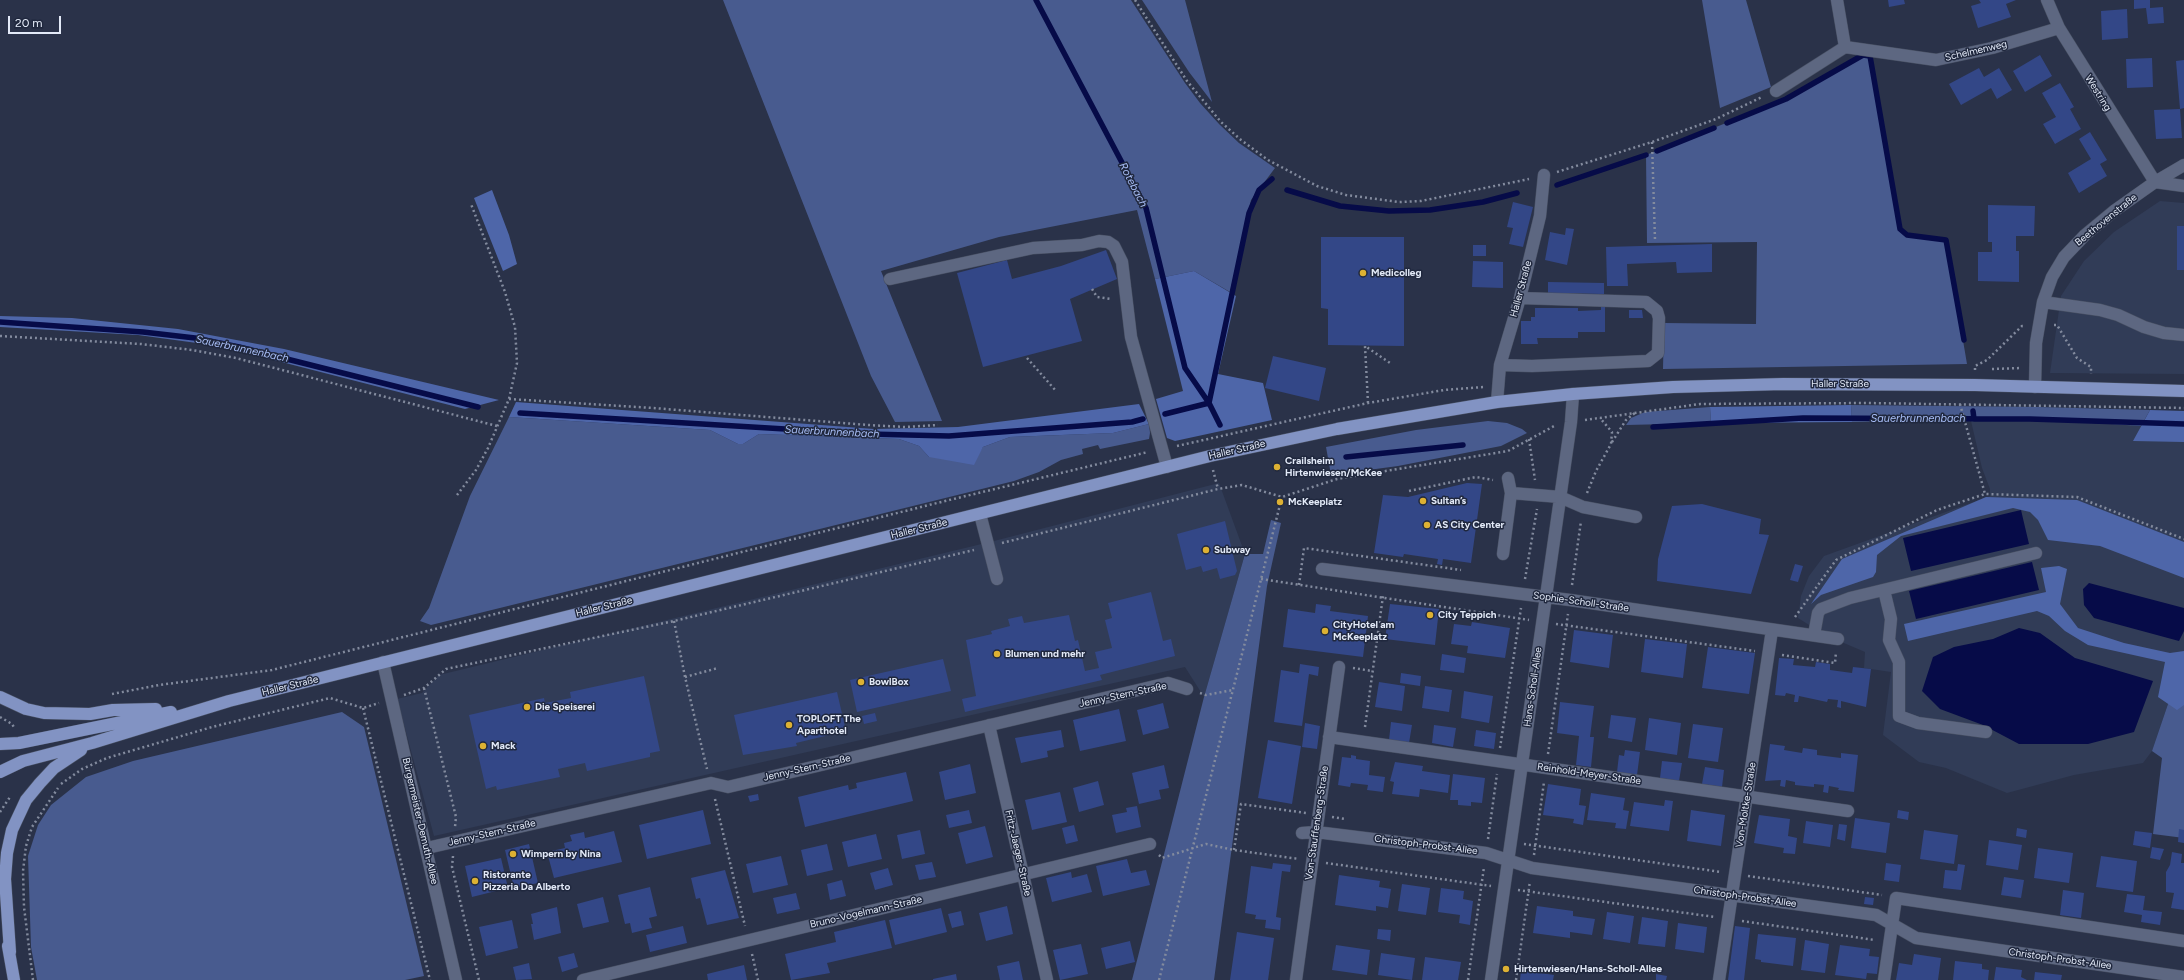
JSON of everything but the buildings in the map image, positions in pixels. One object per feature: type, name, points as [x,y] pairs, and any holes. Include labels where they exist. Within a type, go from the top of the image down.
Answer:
[{"type":"main road","name":"Haller Straße","points":[[0,744],[19,743],[229,701],[1167,467],[1337,429],[1497,402],[1573,394],[1673,387],[1783,384],[2035,387],[2184,391]]},
{"type":"main road","points":[[0,697],[26,709],[44,714],[90,714],[113,710],[183,710]]},
{"type":"main road","name":"Haller Straße","points":[[0,772],[23,761],[92,744],[229,701]]},
{"type":"main road","points":[[14,980],[10,952],[4,879],[7,853],[12,830],[26,800],[40,783],[60,764],[92,744]]},
{"type":"main road","points":[[0,911],[10,952]]},
{"type":"street","points":[[1776,91],[1845,47],[1837,0]]},
{"type":"street","name":"Westring","points":[[2047,0],[2059,28],[2156,182]]},
{"type":"street","name":"Schelmenweg","points":[[1845,47],[1936,60],[1992,48],[2059,28]]},
{"type":"street","name":"Beethovenstraße","points":[[2035,387],[2036,343],[2043,302],[2052,277],[2064,257],[2085,235],[2156,182],[2184,165]]},
{"type":"street","name":"Haller Straße","points":[[1497,402],[1500,365],[1520,298],[1540,216],[1544,176]]},
{"type":"street","points":[[2156,182],[2184,186]]},
{"type":"street","points":[[890,279],[1032,248],[1082,245],[1100,241],[1108,242],[1114,246],[1119,253],[1124,271],[1131,337],[1167,467]]},
{"type":"street","points":[[1500,365],[1532,366],[1648,361],[1658,353],[1658,311],[1646,302],[1520,298]]},
{"type":"street","points":[[2043,302],[2100,310],[2118,315],[2144,327],[2164,333],[2184,335]]},
{"type":"street","name":"Hans-Scholl-Allee","points":[[1491,980],[1571,422],[1573,394]]},
{"type":"street","points":[[1503,554],[1511,493],[1508,478]]},
{"type":"street","points":[[1511,493],[1560,497],[1583,507],[1636,517]]},
{"type":"street","points":[[980,514],[997,579]]},
{"type":"street","points":[[1814,635],[1818,613],[1821,609],[1850,598],[2036,553]]},
{"type":"street","name":"Sophie-Scholl-Straße","points":[[1322,569],[1570,600],[1772,630],[1838,638]]},
{"type":"street","points":[[1884,590],[1891,618],[1889,640],[1899,662],[1899,716],[1918,723],[1986,732]]},
{"type":"street","name":"Von-Moltke-Straße","points":[[1719,980],[1772,630]]},
{"type":"street","name":"Bürgermeister-Demuth-Allee","points":[[383,662],[393,698],[456,979]]},
{"type":"street","name":"Von-Stauffenberg-Straße","points":[[1296,980],[1339,667]]},
{"type":"street","name":"Jenny-Stern-Straße","points":[[427,848],[711,783],[728,787],[1168,683],[1187,689]]},
{"type":"street","name":"Fritz-Jaeger-Straße","points":[[989,725],[1047,980]]},
{"type":"street","name":"Reinhold-Meyer-Straße","points":[[1329,737],[1848,811]]},
{"type":"street","name":"Christoph-Probst-Allee","points":[[1302,833],[1316,832],[1486,852],[1532,868],[1876,915],[1916,938],[2184,977]]},
{"type":"street","name":"Bruno-Vogelmann-Straße","points":[[583,980],[1150,844]]},
{"type":"street","points":[[1884,980],[1896,898],[2184,941]]},
{"type":"street","points":[[443,980],[456,979]]},
{"type":"path","points":[[1135,0],[1187,81],[1221,122],[1241,140],[1268,160],[1317,186],[1346,195],[1374,200],[1399,202],[1421,201],[1544,176],[1652,142],[1716,119],[1776,91]]},
{"type":"path","points":[[1652,142],[1655,240]]},
{"type":"path","points":[[457,495],[476,470],[488,448],[509,399],[517,363],[515,328],[503,284],[471,204]]},
{"type":"path","points":[[1092,289],[1101,298],[1127,300]]},
{"type":"path","points":[[0,336],[141,344],[207,352],[236,358],[497,426]]},
{"type":"path","points":[[1368,403],[1365,346],[1390,363]]},
{"type":"path","points":[[1027,358],[1056,391]]},
{"type":"path","points":[[509,399],[653,408],[868,425],[938,425]]},
{"type":"path","points":[[33,980],[24,907],[23,871],[26,846],[39,815],[60,785],[82,769],[107,758],[212,727],[330,698],[363,708],[424,688],[446,669],[674,621],[1218,489],[1242,485],[1282,497],[1337,479],[1508,451],[1529,440],[1552,425],[1600,417],[1700,404],[1960,404],[2184,408]]},
{"type":"path","points":[[1960,404],[1985,494]]},
{"type":"path","points":[[1516,980],[1583,507],[1596,471],[1611,444],[1626,420],[1638,411]]},
{"type":"path","points":[[1600,417],[1612,432],[1611,444]]},
{"type":"path","points":[[1468,980],[1498,761],[1537,507],[1534,464],[1529,440]]},
{"type":"path","points":[[1409,491],[1476,477],[1491,479],[1511,493]]},
{"type":"path","points":[[1795,617],[1836,560],[1937,510],[1985,494],[2077,497],[2184,539]]},
{"type":"path","points":[[1159,980],[1282,497]]},
{"type":"path","points":[[1299,585],[1304,548]]},
{"type":"path","points":[[1364,742],[1372,671],[1388,559]]},
{"type":"path","points":[[1261,579],[1566,626],[1835,663]]},
{"type":"path","points":[[1339,667],[1372,671]]},
{"type":"path","points":[[685,677],[718,668]]},
{"type":"path","points":[[1187,689],[1206,695],[1233,690]]},
{"type":"path","points":[[363,708],[430,980]]},
{"type":"path","points":[[0,812],[12,793]]},
{"type":"path","points":[[1234,850],[1241,804],[1349,820]]},
{"type":"path","points":[[1480,838],[1881,894],[1896,898]]},
{"type":"path","points":[[1150,844],[1162,858],[1206,844],[1234,850],[1312,861]]},
{"type":"shaded area","points":[[723,0],[1131,0],[1185,83],[1200,103],[1239,143],[1275,168],[1251,200],[1230,292],[1194,271],[1155,279],[1137,210],[999,237],[881,271],[942,421],[895,422],[871,376]]},
{"type":"shaded area","points":[[1142,0],[1185,0],[1212,102],[1189,72]]},
{"type":"shaded area","points":[[1702,0],[1746,0],[1771,87],[1720,108]]},
{"type":"shaded area","points":[[1863,55],[1870,56],[1871,58],[1900,229],[1907,235],[1946,240],[1967,364],[1663,369],[1664,323],[1756,324],[1757,242],[1647,243],[1646,155],[1786,99]]},
{"type":"shaded area","points":[[492,190],[509,235],[517,264],[503,271],[474,198]]},
{"type":"shaded area","points":[[2160,201],[2184,203],[2184,374],[2050,373],[2061,296],[2084,261],[2114,232]]},
{"type":"shaded area","points":[[1194,271],[1236,296],[1218,374],[1263,383],[1272,420],[1175,441],[1167,438],[1156,399],[1183,391],[1155,279]]},
{"type":"shaded area","points":[[0,316],[72,318],[178,329],[284,349],[499,400],[465,409],[219,346],[138,335],[0,327]]},
{"type":"shaded area","points":[[516,402],[874,429],[958,427],[1139,404],[1149,424],[1113,433],[1010,437],[983,447],[974,465],[929,457],[919,446],[899,439],[759,434],[743,444],[738,444],[710,430],[509,417]]},
{"type":"shaded area","points":[[1851,405],[2150,410],[2141,426],[2020,418],[1852,422]]},
{"type":"shaded area","points":[[1851,405],[1852,422],[1711,423],[1710,407]]},
{"type":"shaded area","points":[[1710,407],[1711,423],[1626,425],[1631,418],[1645,412]]},
{"type":"shaded area","points":[[2150,410],[2184,411],[2184,442],[2133,441]]},
{"type":"shaded area","points":[[509,417],[710,430],[738,444],[743,444],[759,434],[899,439],[919,446],[929,457],[978,454],[983,447],[1010,437],[1113,433],[1149,424],[1150,433],[1149,439],[1100,449],[1098,445],[1082,449],[1083,454],[1061,460],[1039,472],[1014,481],[431,625],[420,621],[429,608],[470,496]]},
{"type":"shaded area","points":[[2019,419],[2184,428],[2184,657],[2152,751],[2143,763],[2074,775],[2007,793],[1946,768],[1919,762],[1883,735],[1891,672],[1864,668],[1865,652],[1825,635],[1798,618],[1801,596],[1809,576],[1824,556],[1990,496],[1990,489],[1982,468],[1971,421]]},
{"type":"shaded area","points":[[1488,421],[1507,423],[1522,429],[1527,433],[1501,446],[1398,466],[1331,475],[1326,447],[1416,430]]},
{"type":"shaded area","points":[[1219,483],[1245,554],[1204,697],[1185,667],[434,836],[397,699],[422,693],[439,675],[994,541]]},
{"type":"shaded area","points":[[1986,497],[2077,500],[2184,542],[2184,578],[2100,546],[2048,540],[2038,520],[2030,512],[2013,508],[1901,536],[1877,555],[1876,572],[1873,577],[1821,595],[1811,604],[1842,559]]},
{"type":"shaded area","points":[[2021,510],[2029,544],[1911,571],[1903,538]]},
{"type":"shaded area","points":[[1271,520],[1281,523],[1267,586],[1214,980],[1132,980],[1204,697],[1245,554],[1263,554]]},
{"type":"shaded area","points":[[2032,562],[2039,590],[1916,619],[1909,591]]},
{"type":"shaded area","points":[[2059,566],[2067,569],[2060,604],[2078,628],[2124,643],[2170,653],[2184,651],[2184,705],[2177,710],[2158,697],[2165,662],[2088,645],[2065,631],[2049,616],[2037,611],[1908,641],[1904,624],[2046,592],[2041,568]]},
{"type":"shaded area","points":[[2089,583],[2184,608],[2184,631],[2179,641],[2094,618],[2084,605],[2083,589]]},
{"type":"shaded area","points":[[2019,628],[2040,633],[2075,658],[2153,681],[2134,732],[2088,744],[2019,744],[1983,725],[1940,709],[1922,691],[1933,657],[1954,647],[1993,639]]},
{"type":"shaded area","points":[[2184,657],[2184,838],[2153,834],[2162,758],[2152,751]]},
{"type":"shaded area","points":[[342,712],[364,727],[424,976],[405,980],[37,980],[31,947],[28,856],[38,825],[51,805],[86,777],[133,761]]},
{"type":"waterway","name":"Rotebach","points":[[1036,0],[1146,208],[1185,368],[1209,403],[1220,425]]},
{"type":"waterway","points":[[1727,123],[1786,99],[1863,55],[1870,56],[1900,229],[1907,235],[1946,240],[1964,340]]},
{"type":"waterway","points":[[1657,151],[1714,128]]},
{"type":"waterway","points":[[1557,185],[1646,155]]},
{"type":"waterway","points":[[1209,403],[1249,213],[1259,190],[1272,179]]},
{"type":"waterway","points":[[1287,190],[1340,206],[1389,211],[1430,210],[1483,202],[1517,193]]},
{"type":"waterway","name":"Sauerbrunnenbach","points":[[0,322],[143,332],[195,338],[239,347],[478,407]]},
{"type":"waterway","name":"Sauerbrunnenbach","points":[[1165,414],[1209,403]]},
{"type":"waterway","name":"Sauerbrunnenbach","points":[[1973,411],[1974,419]]},
{"type":"waterway","name":"Sauerbrunnenbach","points":[[520,413],[868,434],[949,436],[1132,422],[1143,419]]},
{"type":"waterway","name":"Sauerbrunnenbach","points":[[1653,427],[1803,418],[2030,419],[2184,424]]},
{"type":"waterway","name":"Sauerbrunnenbach","points":[[1346,457],[1463,445]]},
{"type":"place","name":"Medicolleg","points":[[1363,273]]},
{"type":"place","name":"Crailsheim Hirtenwiesen/McKee","points":[[1277,467]]},
{"type":"place","name":"Sultan’s","points":[[1423,501]]},
{"type":"place","name":"McKeeplatz","points":[[1280,502]]},
{"type":"place","name":"AS City Center","points":[[1427,525]]},
{"type":"place","name":"Subway","points":[[1206,550]]},
{"type":"place","name":"City Teppich","points":[[1430,615]]},
{"type":"place","name":"CityHotel am McKeeplatz","points":[[1325,631]]},
{"type":"place","name":"Blumen und mehr","points":[[997,654]]},
{"type":"place","name":"BowlBox","points":[[861,682]]},
{"type":"place","name":"Die Speiserei","points":[[527,707]]},
{"type":"place","name":"TOPLOFT The Aparthotel","points":[[789,725]]},
{"type":"place","name":"Mack","points":[[483,746]]},
{"type":"place","name":"Wimpern by Nina","points":[[513,854]]},
{"type":"place","name":"Ristorante Pizzeria Da Alberto","points":[[475,881]]},
{"type":"place","name":"Hirtenwiesen/Hans-Scholl-Allee","points":[[1506,969]]}]
